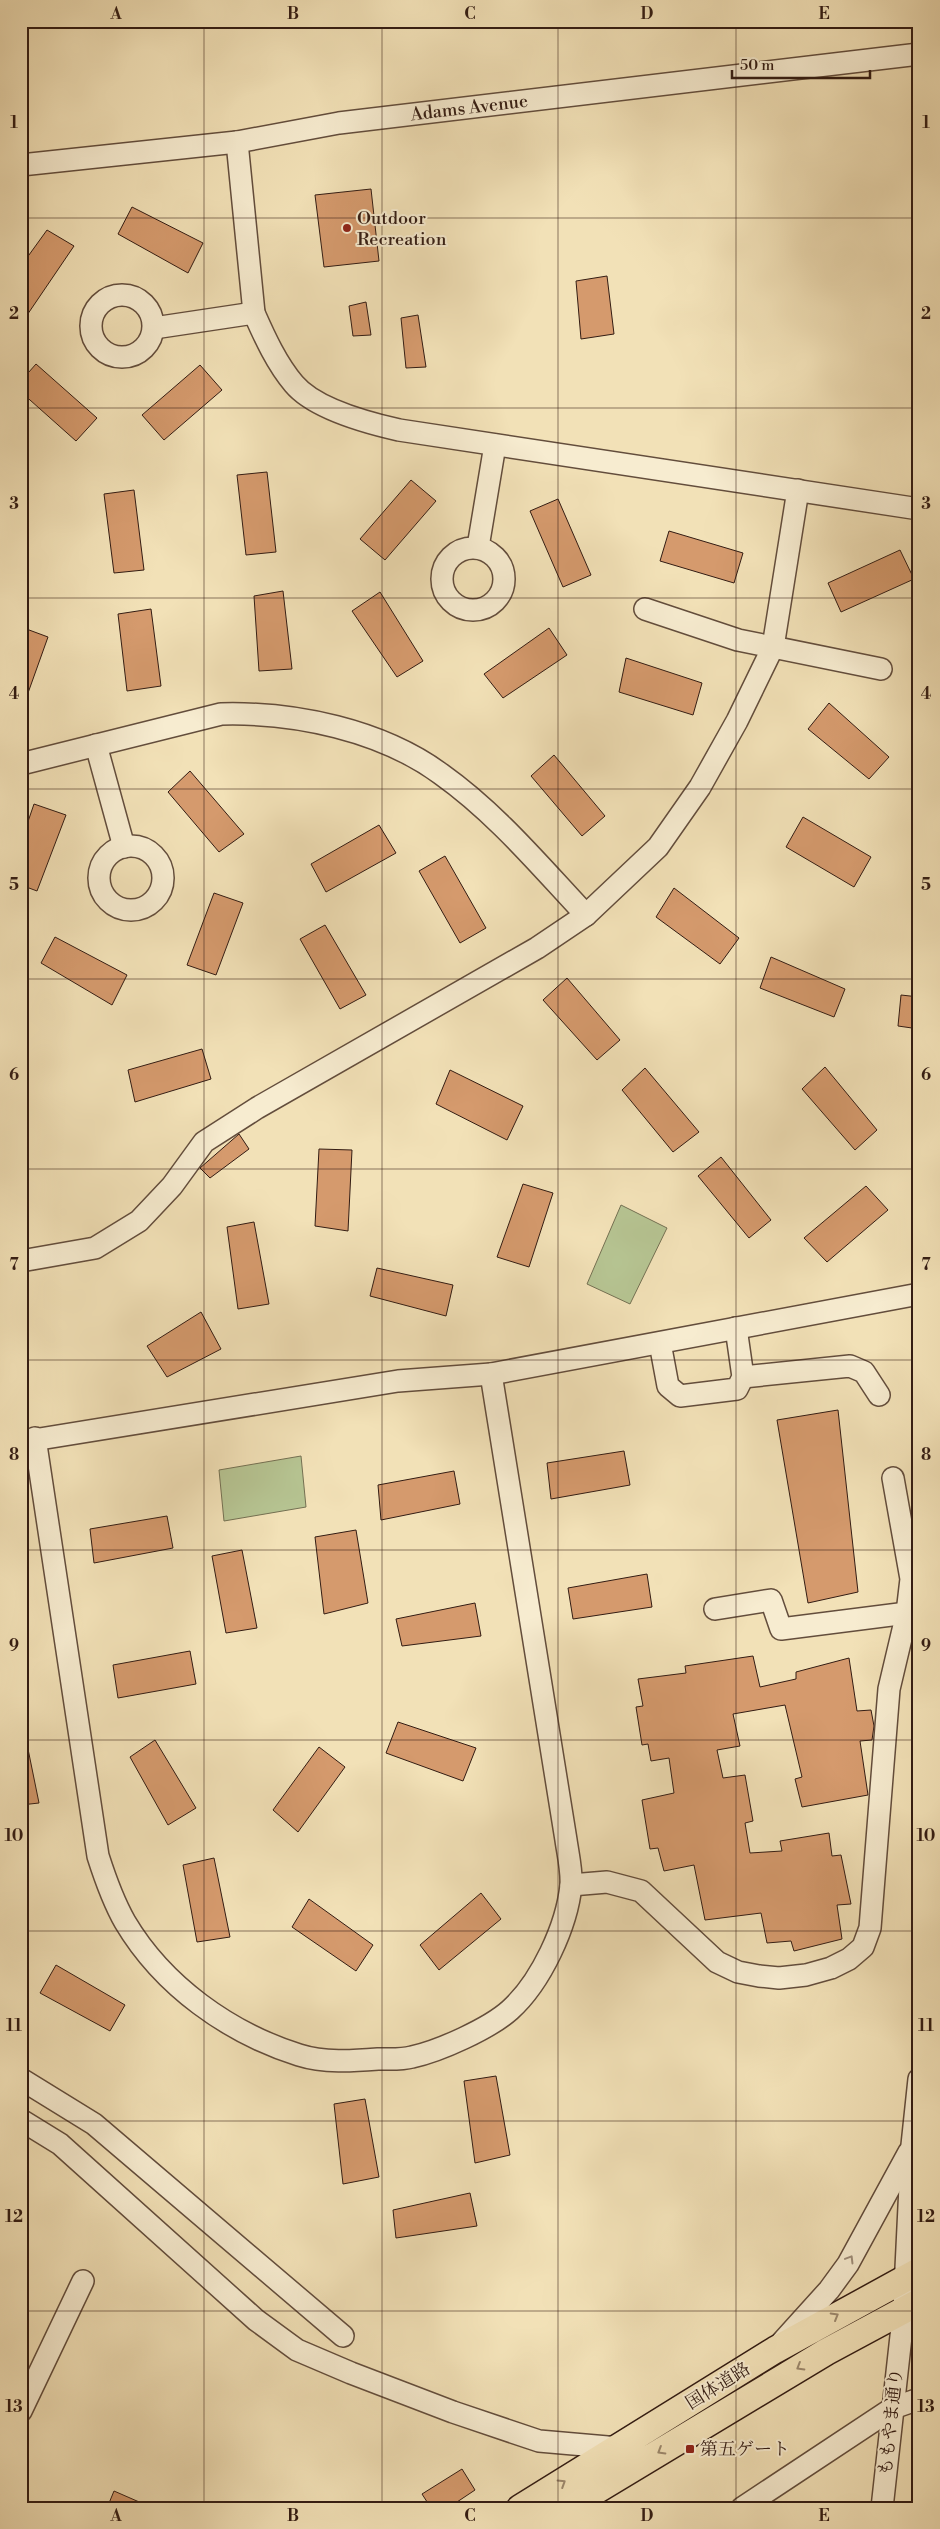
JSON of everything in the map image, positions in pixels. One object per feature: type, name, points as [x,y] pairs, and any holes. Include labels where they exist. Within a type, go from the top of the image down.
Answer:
[{"type":"main road","name":"国体道路","points":[[520,2508],[774,2350],[913,2274]]},
{"type":"main road","name":"国体道路","points":[[566,2508],[826,2352],[911,2305]]},
{"type":"street","name":"Adams Avenue","points":[[21,165],[237,142],[339,124],[919,54]]},
{"type":"street","points":[[237,142],[254,314],[264,337],[295,385],[323,405],[357,420],[399,430],[919,509]]},
{"type":"street","points":[[154,328],[254,314]]},
{"type":"street","points":[[478,548],[496,445]]},
{"type":"street","points":[[21,1261],[95,1248],[139,1221],[172,1186],[204,1142],[257,1108],[537,948],[586,914],[658,847],[700,787],[737,721],[773,647],[798,490]]},
{"type":"street","points":[[645,609],[738,640],[881,669]]},
{"type":"street","points":[[21,764],[221,714],[249,713],[316,723],[383,743],[416,758],[468,795],[586,914]]},
{"type":"street","points":[[96,745],[124,847]]},
{"type":"street","points":[[491,1374],[566,1840],[571,1885],[562,1920],[551,1952],[530,1986],[510,2010],[463,2038],[411,2058],[335,2061],[300,2056],[234,2025],[203,2007],[175,1985],[148,1953],[126,1922],[108,1887],[98,1856],[28,1440],[398,1381],[491,1374],[919,1294]]},
{"type":"street","points":[[660,1343],[668,1386],[680,1396],[737,1389],[743,1377],[736,1328]]},
{"type":"street","points":[[743,1377],[850,1366],[864,1372],[879,1395]]},
{"type":"street","points":[[571,1885],[607,1882],[641,1891],[703,1951],[717,1962],[738,1972],[779,1978],[806,1975],[831,1968],[863,1947],[870,1928],[889,1689],[907,1613],[911,1580],[893,1478]]},
{"type":"street","points":[[715,1609],[771,1600],[781,1629],[907,1613]]},
{"type":"street","points":[[21,2079],[94,2124],[343,2336]]},
{"type":"street","name":"ももやま通り","points":[[882,2508],[892,2408],[911,2305],[913,2274],[912,2145],[919,2079]]},
{"type":"street","points":[[21,2120],[60,2144],[256,2320],[297,2350],[416,2398],[539,2441],[619,2448]]},
{"type":"street","points":[[774,2350],[829,2290],[848,2264],[912,2145]]},
{"type":"street","points":[[21,2411],[83,2281]]},
{"type":"street","points":[[743,2508],[892,2408],[919,2399]]},
{"type":"green space","points":[[621,1205],[667,1228],[630,1304],[587,1284]]},
{"type":"green space","points":[[301,1456],[306,1507],[224,1521],[219,1470]]},
{"type":"building","name":"Outdoor Recreation","points":[[371,189],[379,261],[324,267],[315,195]]},
{"type":"building","points":[[132,207],[203,243],[188,273],[118,234]]},
{"type":"building","points":[[47,230],[74,246],[21,324],[21,266]]},
{"type":"building","points":[[607,276],[614,334],[581,339],[576,281]]},
{"type":"building","points":[[366,302],[371,335],[353,336],[349,306]]},
{"type":"building","points":[[418,315],[426,367],[406,368],[401,318]]},
{"type":"building","points":[[36,364],[97,418],[76,441],[21,392],[21,381]]},
{"type":"building","points":[[200,365],[222,390],[164,440],[142,415]]},
{"type":"building","points":[[267,472],[276,552],[246,555],[237,475]]},
{"type":"building","points":[[411,480],[436,501],[385,560],[360,539]]},
{"type":"building","points":[[134,490],[144,570],[114,573],[104,494]]},
{"type":"building","points":[[558,499],[591,575],[563,587],[530,511]]},
{"type":"building","points":[[669,531],[743,553],[734,583],[660,561]]},
{"type":"building","points":[[900,550],[914,579],[841,612],[828,583]]},
{"type":"building","points":[[283,591],[292,669],[259,671],[254,596]]},
{"type":"building","points":[[380,592],[423,661],[397,677],[352,611]]},
{"type":"building","points":[[151,609],[161,686],[127,691],[118,614]]},
{"type":"building","points":[[21,627],[48,637],[23,707],[21,706]]},
{"type":"building","points":[[549,628],[567,655],[503,698],[484,674]]},
{"type":"building","points":[[626,658],[702,683],[693,715],[619,692]]},
{"type":"building","points":[[829,703],[889,757],[869,779],[808,729]]},
{"type":"building","points":[[554,755],[605,816],[582,836],[531,776]]},
{"type":"building","points":[[190,771],[244,834],[219,852],[168,792]]},
{"type":"building","points":[[34,804],[66,815],[37,891],[21,885],[21,842]]},
{"type":"building","points":[[803,817],[871,857],[854,887],[786,847]]},
{"type":"building","points":[[379,825],[396,853],[326,892],[311,864]]},
{"type":"building","points":[[445,856],[486,928],[460,943],[419,871]]},
{"type":"building","points":[[674,888],[739,938],[720,964],[656,917]]},
{"type":"building","points":[[214,893],[243,903],[216,975],[187,965]]},
{"type":"building","points":[[325,925],[366,995],[340,1009],[300,939]]},
{"type":"building","points":[[55,937],[127,975],[112,1005],[41,963]]},
{"type":"building","points":[[771,957],[845,989],[834,1017],[760,988]]},
{"type":"building","points":[[567,978],[620,1040],[597,1060],[543,1000]]},
{"type":"building","points":[[901,995],[919,997],[919,1029],[898,1026]]},
{"type":"building","points":[[202,1049],[211,1079],[135,1102],[128,1070]]},
{"type":"building","points":[[825,1067],[877,1130],[855,1150],[802,1089]]},
{"type":"building","points":[[645,1068],[699,1132],[673,1152],[622,1090]]},
{"type":"building","points":[[450,1070],[523,1106],[507,1140],[436,1104]]},
{"type":"building","points":[[239,1134],[249,1149],[210,1178],[200,1168]]},
{"type":"building","points":[[319,1149],[352,1150],[348,1231],[315,1226]]},
{"type":"building","points":[[721,1157],[771,1220],[749,1238],[698,1176]]},
{"type":"building","points":[[523,1184],[553,1193],[529,1267],[497,1257]]},
{"type":"building","points":[[866,1186],[888,1210],[827,1262],[804,1238]]},
{"type":"building","points":[[254,1222],[269,1304],[238,1309],[227,1227]]},
{"type":"building","points":[[377,1268],[453,1285],[446,1316],[370,1296]]},
{"type":"building","points":[[201,1312],[221,1349],[167,1377],[147,1346]]},
{"type":"building","points":[[838,1410],[858,1592],[808,1603],[777,1420]]},
{"type":"building","points":[[624,1451],[630,1485],[551,1499],[547,1463]]},
{"type":"building","points":[[454,1471],[460,1504],[381,1520],[378,1485]]},
{"type":"building","points":[[167,1516],[173,1548],[94,1563],[90,1529]]},
{"type":"building","points":[[356,1530],[368,1603],[324,1614],[315,1537]]},
{"type":"building","points":[[242,1550],[257,1628],[226,1633],[212,1556]]},
{"type":"building","points":[[647,1574],[652,1607],[573,1619],[568,1588]]},
{"type":"building","points":[[475,1603],[481,1636],[402,1646],[396,1619]]},
{"type":"building","points":[[190,1651],[196,1684],[118,1698],[113,1665]]},
{"type":"building","points":[[753,1656],[760,1687],[796,1679],[796,1672],[849,1658],[857,1711],[871,1710],[874,1726],[872,1740],[860,1741],[868,1795],[802,1807],[795,1779],[802,1777],[785,1705],[733,1714],[740,1746],[717,1750],[723,1778],[745,1775],[753,1821],[745,1823],[750,1853],[782,1851],[780,1841],[829,1833],[832,1856],[841,1855],[851,1904],[837,1905],[842,1939],[794,1951],[791,1941],[767,1943],[761,1913],[705,1920],[694,1865],[664,1871],[658,1848],[650,1849],[642,1800],[674,1793],[669,1758],[651,1761],[648,1744],[642,1745],[636,1707],[643,1706],[638,1679],[686,1673],[685,1666]]},
{"type":"building","points":[[398,1722],[476,1748],[463,1781],[386,1753]]},
{"type":"building","points":[[155,1740],[196,1808],[168,1825],[130,1757]]},
{"type":"building","points":[[319,1747],[345,1767],[298,1832],[273,1810]]},
{"type":"building","points":[[28,1749],[39,1803],[21,1805],[21,1750]]},
{"type":"building","points":[[214,1858],[230,1937],[197,1942],[183,1865]]},
{"type":"building","points":[[481,1893],[501,1919],[439,1970],[420,1945]]},
{"type":"building","points":[[309,1899],[373,1945],[356,1971],[292,1927]]},
{"type":"building","points":[[56,1965],[125,2005],[110,2031],[40,1993]]},
{"type":"building","points":[[496,2076],[510,2155],[475,2163],[464,2081]]},
{"type":"building","points":[[365,2099],[379,2177],[343,2184],[334,2104]]},
{"type":"building","points":[[470,2193],[477,2226],[396,2238],[393,2210]]},
{"type":"building","points":[[462,2469],[475,2490],[448,2508],[431,2508],[422,2494]]},
{"type":"building","points":[[114,2491],[153,2508],[107,2508]]},
{"type":"waterway","points":[[21,24],[24,21]]},
{"type":"place","name":"Outdoor Recreation","points":[[347,228]]},
{"type":"place","name":"第五ゲート","points":[[690,2449]]}]
